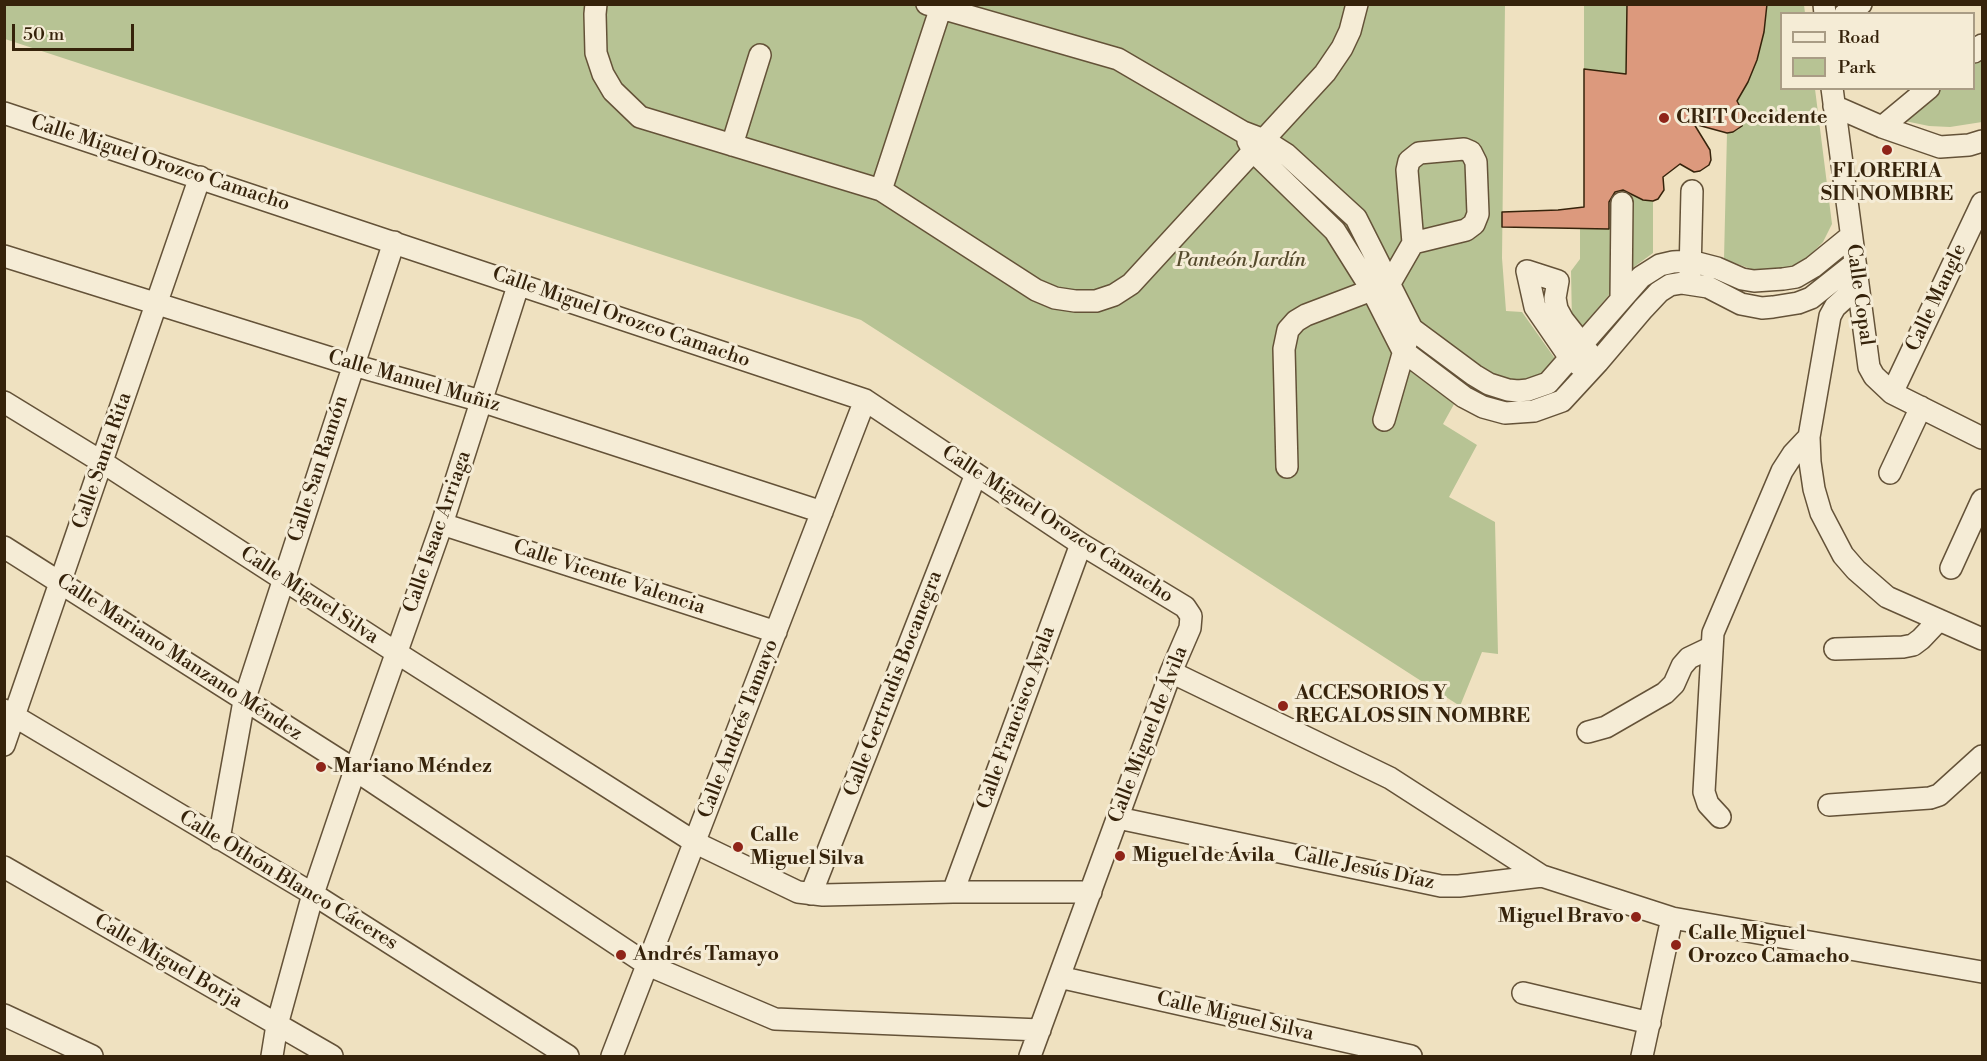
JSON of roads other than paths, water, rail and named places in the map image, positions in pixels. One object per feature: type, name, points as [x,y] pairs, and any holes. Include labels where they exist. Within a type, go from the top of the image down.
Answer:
[{"type":"street","points":[[596,4],[596,53],[603,74],[613,91],[640,117],[880,190],[1036,290],[1055,298],[1075,301],[1096,301],[1114,295],[1131,284],[1325,73],[1350,32],[1357,4]]},
{"type":"street","points":[[1848,12],[1861,4]]},
{"type":"street","points":[[880,190],[936,6],[1119,59],[1243,132],[1259,146],[1286,154],[1352,213],[1381,286],[1402,351],[1464,397],[1483,407],[1505,413],[1534,411],[1562,401],[1659,292],[1670,285],[1708,286],[1741,304],[1762,308],[1773,307],[1798,303],[1811,298],[1854,264]]},
{"type":"street","points":[[732,145],[760,55]]},
{"type":"street","points":[[1882,127],[1927,90]]},
{"type":"street","points":[[1833,97],[1882,127],[1940,147],[1983,141]]},
{"type":"street","name":"Calle Copal","points":[[1833,97],[1869,367],[1874,376],[1892,393],[1980,430]]},
{"type":"street","name":"Calle Miguel Orozco Camacho","points":[[4,113],[865,400],[1081,544],[1185,607],[1191,616]]},
{"type":"street","points":[[1287,467],[1284,349],[1288,330],[1306,315],[1381,286],[1413,243],[1466,230],[1474,224],[1478,214],[1476,162],[1472,152],[1464,149],[1419,153],[1409,161],[1407,170],[1413,243]]},
{"type":"street","name":"Calle Santa Rita","points":[[4,745],[10,713],[61,583],[200,177]]},
{"type":"street","points":[[1690,284],[1692,190]]},
{"type":"street","points":[[1621,300],[1622,202]]},
{"type":"street","name":"Calle Mangle","points":[[1892,393],[1983,203]]},
{"type":"street","points":[[1381,286],[1412,329],[1489,384],[1518,391],[1538,388],[1548,383],[1648,271],[1667,263],[1690,261],[1754,282],[1796,277],[1813,267],[1851,236]]},
{"type":"street","name":"Calle San Ramón","points":[[219,839],[244,701],[394,242]]},
{"type":"street","name":"Calle Manuel Muñiz","points":[[4,256],[353,365],[481,401],[822,512]]},
{"type":"street","points":[[1576,351],[1557,309],[1555,298],[1558,281],[1527,271],[1535,307],[1576,351],[1593,368]]},
{"type":"street","name":"Calle Isaac Arriaga","points":[[272,1056],[277,1025],[314,894],[442,524],[519,283]]},
{"type":"street","points":[[1857,287],[1830,316],[1809,437],[1814,489],[1821,513],[1843,555],[1856,570],[1887,597],[1983,639]]},
{"type":"street","points":[[1384,420],[1402,351],[1412,329]]},
{"type":"street","name":"Calle Andrés Tamayo","points":[[612,1056],[865,400]]},
{"type":"street","name":"Calle Miguel Silva","points":[[4,402],[102,462],[696,843],[798,892],[811,894],[1091,892]]},
{"type":"street","points":[[1890,472],[1921,407]]},
{"type":"street","points":[[1720,817],[1708,804],[1704,792],[1712,647],[1717,622],[1782,471],[1793,454],[1809,437]]},
{"type":"street","name":"Calle Gertrudis Bocanegra","points":[[811,894],[976,474]]},
{"type":"street","points":[[1951,568],[1983,500]]},
{"type":"street","name":"Calle Vicente Valencia","points":[[442,524],[776,632]]},
{"type":"street","name":"Calle Francisco Ayala","points":[[953,892],[1081,544]]},
{"type":"street","name":"Calle Mariano Manzano Méndez","points":[[4,547],[355,770],[648,965],[775,1019],[1040,1030]]},
{"type":"street","name":"Calle Miguel de Ávila","points":[[1030,1056],[1171,672],[1190,627],[1191,616]]},
{"type":"street","points":[[1835,649],[1913,645],[1939,620]]},
{"type":"street","points":[[1588,732],[1606,727],[1665,693],[1674,684],[1682,666],[1689,658],[1712,647]]},
{"type":"street","points":[[1171,672],[1390,778],[1542,876],[1672,918],[1983,972]]},
{"type":"street","name":"Calle Othón Blanco Cáceres","points":[[10,713],[314,894],[568,1056]]},
{"type":"street","points":[[1829,805],[1930,798],[1939,795],[1983,756]]},
{"type":"street","name":"Calle Jesús Díaz","points":[[1118,818],[1441,886],[1542,876]]},
{"type":"street","name":"Calle Miguel Borja","points":[[4,867],[332,1056]]},
{"type":"street","points":[[1642,1056],[1672,918]]},
{"type":"street","name":"Calle Miguel Silva","points":[[1059,977],[1411,1056]]},
{"type":"street","points":[[1523,993],[1650,1023]]},
{"type":"street","points":[[4,1015],[92,1056]]},
{"type":"place","name":"CRIT Occidente","points":[[1664,118]]},
{"type":"place","name":"FLORERIA SIN NOMBRE","points":[[1887,150]]},
{"type":"place","name":"ACCESORIOS Y REGALOS SIN NOMBRE","points":[[1283,706]]},
{"type":"place","name":"Mariano Méndez","points":[[321,767]]},
{"type":"place","name":"Calle Miguel Silva","points":[[738,847]]},
{"type":"place","name":"Miguel de Ávila","points":[[1120,856]]},
{"type":"place","name":"Miguel Bravo","points":[[1636,917]]},
{"type":"place","name":"Calle Miguel Orozco Camacho","points":[[1676,945]]},
{"type":"place","name":"Andrés Tamayo","points":[[621,955]]},
{"type":"park label","name":"Panteón Jardín","points":[[1241,261]]}]
